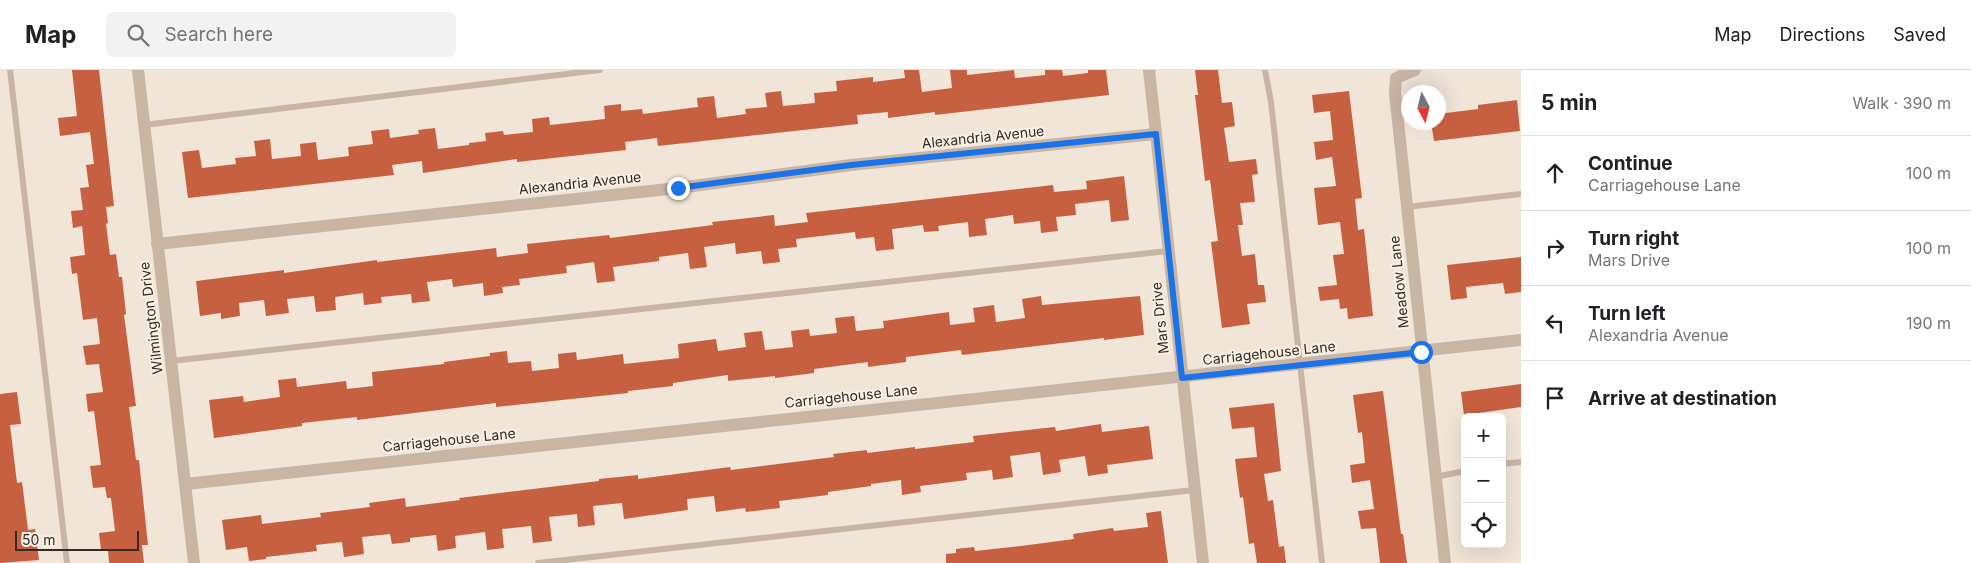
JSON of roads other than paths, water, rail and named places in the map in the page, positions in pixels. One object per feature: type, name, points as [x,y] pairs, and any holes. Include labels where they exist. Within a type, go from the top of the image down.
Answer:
[{"type":"street","name":"Wilmington Drive","points":[[138,70],[194,563]]},
{"type":"street","name":"Mars Drive","points":[[1149,70],[1202,563]]},
{"type":"street","name":"Meadow Lane","points":[[1415,70],[1396,78],[1395,94],[1445,563]]},
{"type":"street","name":"Alexandria Avenue","points":[[157,244],[678,188],[851,165],[1156,134]]},
{"type":"street","name":"Carriagehouse Lane","points":[[185,484],[763,420],[1182,378],[1521,340]]},
{"type":"lane","points":[[10,70],[67,563]]},
{"type":"lane","points":[[144,125],[600,70]]},
{"type":"lane","points":[[1265,70],[1271,102],[1322,563]]},
{"type":"lane","points":[[1406,207],[1521,194]]},
{"type":"lane","points":[[171,361],[1168,251]]},
{"type":"lane","points":[[1506,464],[1521,462]]},
{"type":"lane","points":[[1435,477],[1461,472]]},
{"type":"lane","points":[[538,563],[1194,490]]}]
